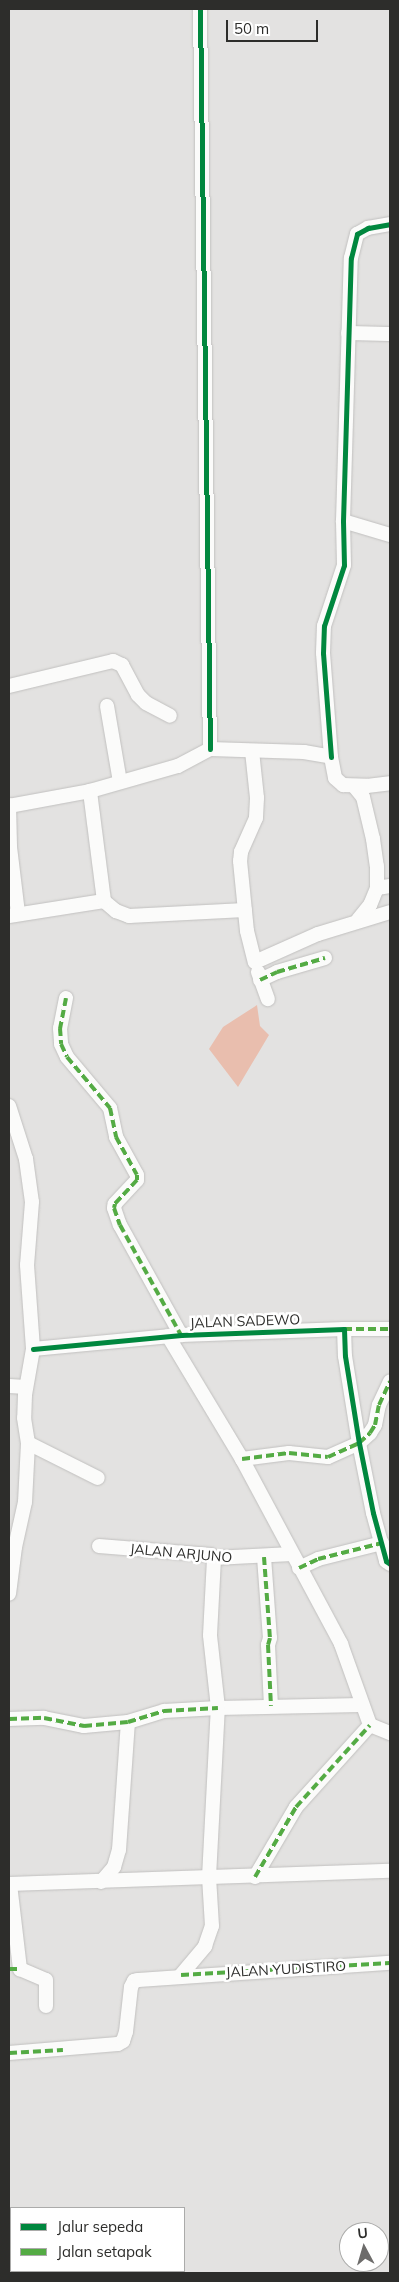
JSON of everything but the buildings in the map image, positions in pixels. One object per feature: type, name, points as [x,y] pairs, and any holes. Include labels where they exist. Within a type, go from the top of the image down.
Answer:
[{"type":"street","points":[[200,9],[210,749]]},
{"type":"street","points":[[390,224],[368,228],[356,238],[351,258],[342,521],[344,565],[324,626],[323,653],[331,757],[335,778],[343,785],[390,783]]},
{"type":"street","points":[[348,334],[390,334]]},
{"type":"street","points":[[342,521],[390,535]]},
{"type":"street","points":[[9,686],[113,661],[122,665],[138,695],[146,703],[170,716]]},
{"type":"street","points":[[107,706],[120,782]]},
{"type":"street","points":[[104,901],[14,915],[9,806],[90,791],[178,766],[210,749],[290,750],[331,757]]},
{"type":"street","points":[[252,751],[257,809],[252,829],[241,852],[247,931],[260,980],[268,999]]},
{"type":"street","points":[[354,786],[363,797],[367,809],[383,887],[358,920]]},
{"type":"street","points":[[90,791],[104,901],[116,911],[129,916],[245,910]]},
{"type":"street","points":[[255,962],[296,943],[358,920],[390,912]]},
{"type":"street","points":[[260,980],[277,972],[325,958]]},
{"type":"street","points":[[66,998],[60,1028],[61,1044],[67,1056],[105,1101],[112,1115],[116,1137],[137,1175],[136,1180],[115,1204],[117,1216],[175,1335],[341,1644],[361,1705],[370,1725],[390,1733]]},
{"type":"street","points":[[9,1106],[22,1144],[32,1202],[27,1265],[33,1350],[26,1387],[24,1418],[28,1443],[25,1502],[14,1524],[9,1594]]},
{"type":"street","points":[[344,1329],[345,1356],[359,1443],[373,1513],[386,1561],[390,1564]]},
{"type":"street","name":"JALAN SADEWO","points":[[33,1350],[175,1335],[390,1329]]},
{"type":"street","points":[[242,1459],[289,1453],[328,1457],[359,1443],[370,1433],[374,1425],[378,1405],[390,1381]]},
{"type":"street","points":[[9,1386],[26,1387]]},
{"type":"street","points":[[28,1443],[98,1478]]},
{"type":"street","points":[[299,1568],[318,1559],[382,1543]]},
{"type":"street","name":"JALAN ARJUNO","points":[[99,1546],[211,1555],[214,1558],[292,1554]]},
{"type":"street","points":[[264,1556],[270,1640],[268,1645],[271,1706]]},
{"type":"street","points":[[181,1975],[201,1952],[211,1932],[209,1877],[218,1708],[210,1635],[214,1558]]},
{"type":"street","points":[[9,1718],[44,1718],[84,1726],[128,1722],[154,1713],[218,1708],[361,1705]]},
{"type":"street","points":[[101,1882],[114,1867],[119,1850],[128,1722]]},
{"type":"street","points":[[255,1877],[296,1808],[370,1725]]},
{"type":"street","points":[[46,2006],[46,1980],[15,1969],[9,1884],[390,1871]]},
{"type":"street","name":"JALAN YUDISTIRO","points":[[9,2052],[118,2044],[125,2037],[130,1987],[134,1981],[181,1975],[390,1963]]},
{"type":"shaded area","points":[[257,1005],[260,1026],[269,1035],[238,1087],[209,1049],[223,1027]]},
{"type":"marked path","points":[[260,980],[277,972],[325,958]]},
{"type":"marked path","points":[[66,998],[60,1028],[61,1044],[67,1057],[110,1108],[116,1137],[137,1175],[137,1180],[115,1204],[114,1208],[120,1225],[181,1335]]},
{"type":"marked path","points":[[344,1329],[390,1329]]},
{"type":"marked path","points":[[242,1459],[289,1453],[328,1457],[359,1443],[370,1433],[375,1425],[379,1405],[390,1381]]},
{"type":"marked path","points":[[299,1568],[318,1559],[382,1543]]},
{"type":"marked path","points":[[264,1557],[270,1638],[268,1645],[271,1706]]},
{"type":"marked path","points":[[9,1719],[44,1718],[84,1726],[128,1722],[164,1711],[218,1708]]},
{"type":"marked path","points":[[255,1877],[296,1807],[370,1725]]},
{"type":"marked path","points":[[181,1975],[390,1963]]},
{"type":"marked path","points":[[9,1969],[20,1969]]},
{"type":"marked path","points":[[9,2053],[63,2050]]},
{"type":"cycle path","points":[[200,9],[210,749]]},
{"type":"cycle path","points":[[331,757],[323,653],[324,626],[344,565],[343,521],[351,258],[357,234],[368,228],[390,224]]},
{"type":"cycle path","points":[[33,1349],[181,1335],[344,1329],[345,1356],[359,1443],[373,1513],[386,1561],[390,1564]]}]
